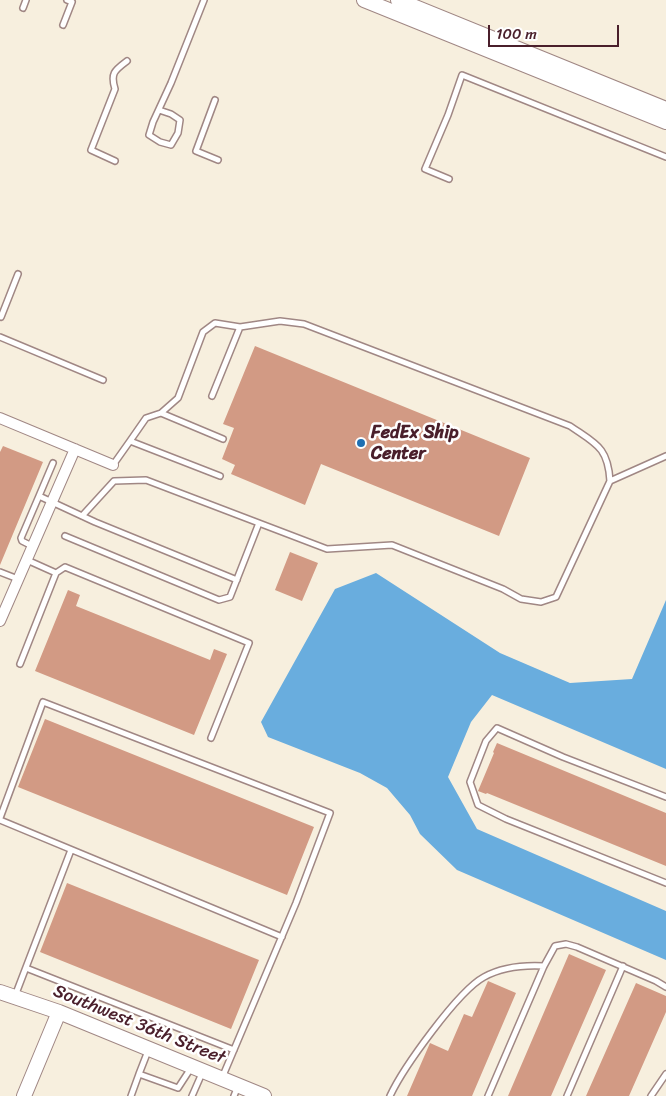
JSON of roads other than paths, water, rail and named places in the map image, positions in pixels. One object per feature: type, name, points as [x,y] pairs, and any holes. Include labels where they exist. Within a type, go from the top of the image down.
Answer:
[{"type":"street","points":[[364,0],[666,122]]},
{"type":"street","points":[[406,2],[666,109]]},
{"type":"street","points":[[472,44],[478,41],[503,42]]},
{"type":"street","points":[[0,418],[113,465]]},
{"type":"street","points":[[0,621],[74,449]]},
{"type":"street","name":"Southwest 36th Street","points":[[0,992],[59,1012],[197,1068],[222,1079],[236,1091],[264,1096]]},
{"type":"street","points":[[24,1096],[59,1012]]},
{"type":"lane","points":[[22,8],[26,0]]},
{"type":"lane","points":[[64,25],[72,2],[67,0]]},
{"type":"lane","points":[[159,110],[171,114],[180,120],[178,134],[171,145],[160,142],[149,135],[153,122],[204,0]]},
{"type":"lane","points":[[116,161],[91,150],[116,89],[112,79],[115,70],[127,61]]},
{"type":"lane","points":[[449,179],[425,169],[448,115],[462,75],[666,157]]},
{"type":"lane","points":[[215,100],[196,151],[218,160]]},
{"type":"lane","points":[[1,316],[18,274]]},
{"type":"lane","points":[[82,516],[114,481],[146,480],[327,549],[392,545],[521,598],[541,602],[556,597],[610,482],[609,463],[597,444],[570,426],[304,324],[280,321],[240,327],[215,323],[203,332],[178,398],[161,413],[146,418],[113,465]]},
{"type":"lane","points":[[212,396],[240,327]]},
{"type":"lane","points":[[0,337],[103,380]]},
{"type":"lane","points":[[161,413],[223,439]]},
{"type":"lane","points":[[130,441],[220,476]]},
{"type":"lane","points":[[610,482],[666,456]]},
{"type":"lane","points":[[32,546],[22,541],[21,538],[53,463]]},
{"type":"lane","points":[[39,496],[82,516],[237,580]]},
{"type":"lane","points":[[65,536],[219,600],[230,597],[259,523]]},
{"type":"lane","points":[[26,559],[56,573]]},
{"type":"lane","points":[[20,664],[56,573],[66,567],[249,643],[211,738]]},
{"type":"lane","points":[[0,572],[18,579]]},
{"type":"lane","points":[[222,1079],[282,937],[330,813],[161,746],[43,702],[0,819],[282,937]]},
{"type":"lane","points":[[666,797],[563,757],[496,728],[486,741],[470,782],[478,805],[506,819],[666,883]]},
{"type":"lane","points":[[15,997],[71,850]]},
{"type":"lane","points":[[488,1096],[544,966],[555,946],[566,944],[577,947],[623,966],[666,987]]},
{"type":"lane","points":[[390,1096],[426,1040],[467,990],[484,977],[502,970],[533,965],[544,966]]},
{"type":"lane","points":[[567,1096],[623,966]]},
{"type":"lane","points":[[26,968],[234,1050]]},
{"type":"lane","points":[[131,1096],[149,1048]]},
{"type":"lane","points":[[138,1074],[178,1088],[197,1068]]},
{"type":"lane","points":[[192,1096],[197,1068]]},
{"type":"lane","points":[[651,1096],[666,1074]]},
{"type":"water","points":[[376,573],[500,653],[570,683],[632,679],[666,600],[666,769],[492,695],[471,722],[448,777],[477,829],[666,911],[666,960],[457,870],[420,834],[410,815],[387,788],[360,773],[268,737],[261,722],[335,589]]},
{"type":"place","name":"FedEx Ship Center","points":[[361,443]]}]
